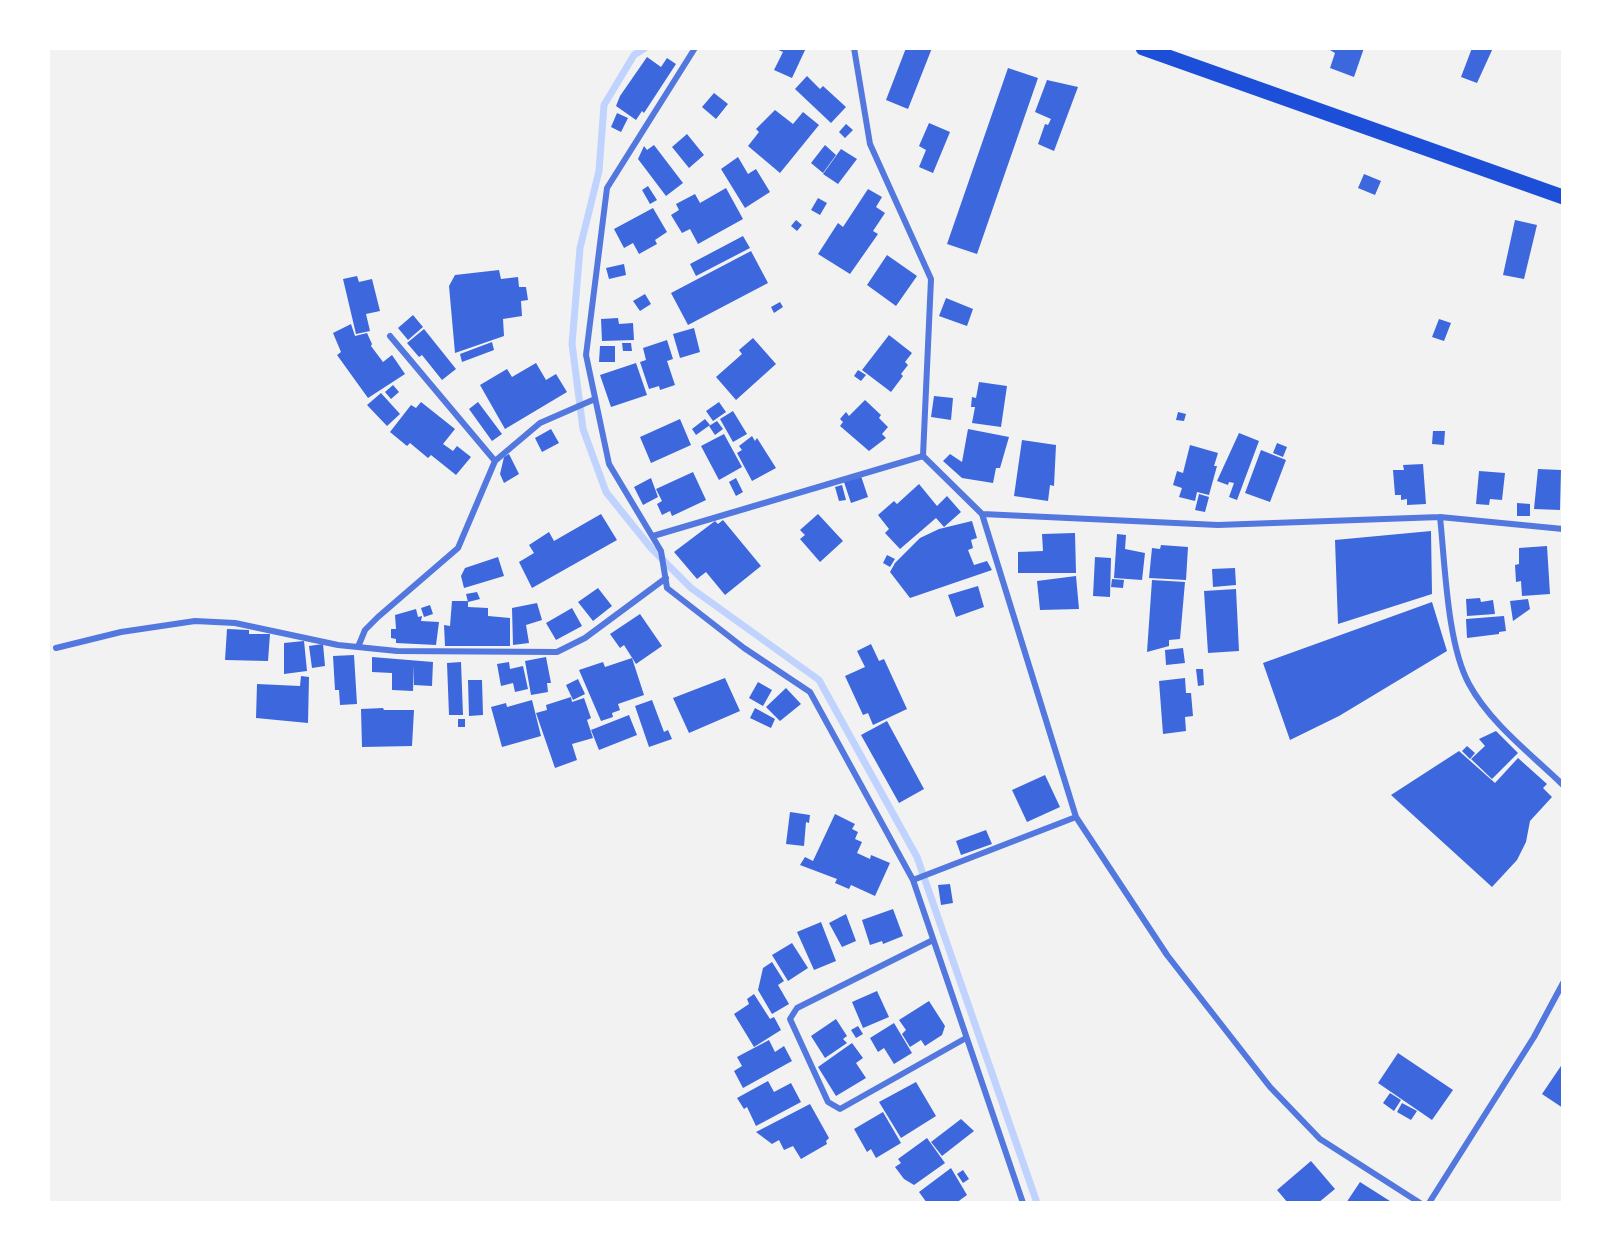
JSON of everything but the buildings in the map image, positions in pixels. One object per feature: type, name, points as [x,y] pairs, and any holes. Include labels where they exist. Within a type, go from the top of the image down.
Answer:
[{"type":"main road","points":[[1143,48],[1563,197]]},
{"type":"street","points":[[695,48],[607,188],[586,355],[609,464],[662,550],[667,588],[744,648],[810,692],[913,880],[1023,1203]]},
{"type":"street","points":[[854,48],[870,144],[931,279],[923,456],[982,514],[1076,817],[1167,956],[1270,1087],[1320,1139],[1420,1203]]},
{"type":"street","points":[[390,336],[495,461]]},
{"type":"street","points":[[358,647],[365,630],[378,617],[458,548],[495,461],[540,423],[594,400]]},
{"type":"street","points":[[653,536],[923,456]]},
{"type":"street","points":[[982,514],[1218,525],[1440,517],[1563,529]]},
{"type":"street","points":[[1440,517],[1452,633],[1468,684],[1494,718],[1563,784]]},
{"type":"street","points":[[56,648],[122,632],[195,621],[235,623],[358,647],[397,651],[557,652],[585,638],[666,578]]},
{"type":"street","points":[[913,880],[1076,817]]},
{"type":"street","points":[[933,940],[797,1008],[790,1019],[828,1102],[840,1109],[966,1038]]},
{"type":"street","points":[[1429,1203],[1534,1037],[1563,983]]},
{"type":"waterway","points":[[645,48],[634,55],[604,105],[599,171],[580,248],[572,344],[583,429],[606,492],[651,548],[691,588],[819,680],[917,857],[1037,1203]]}]
